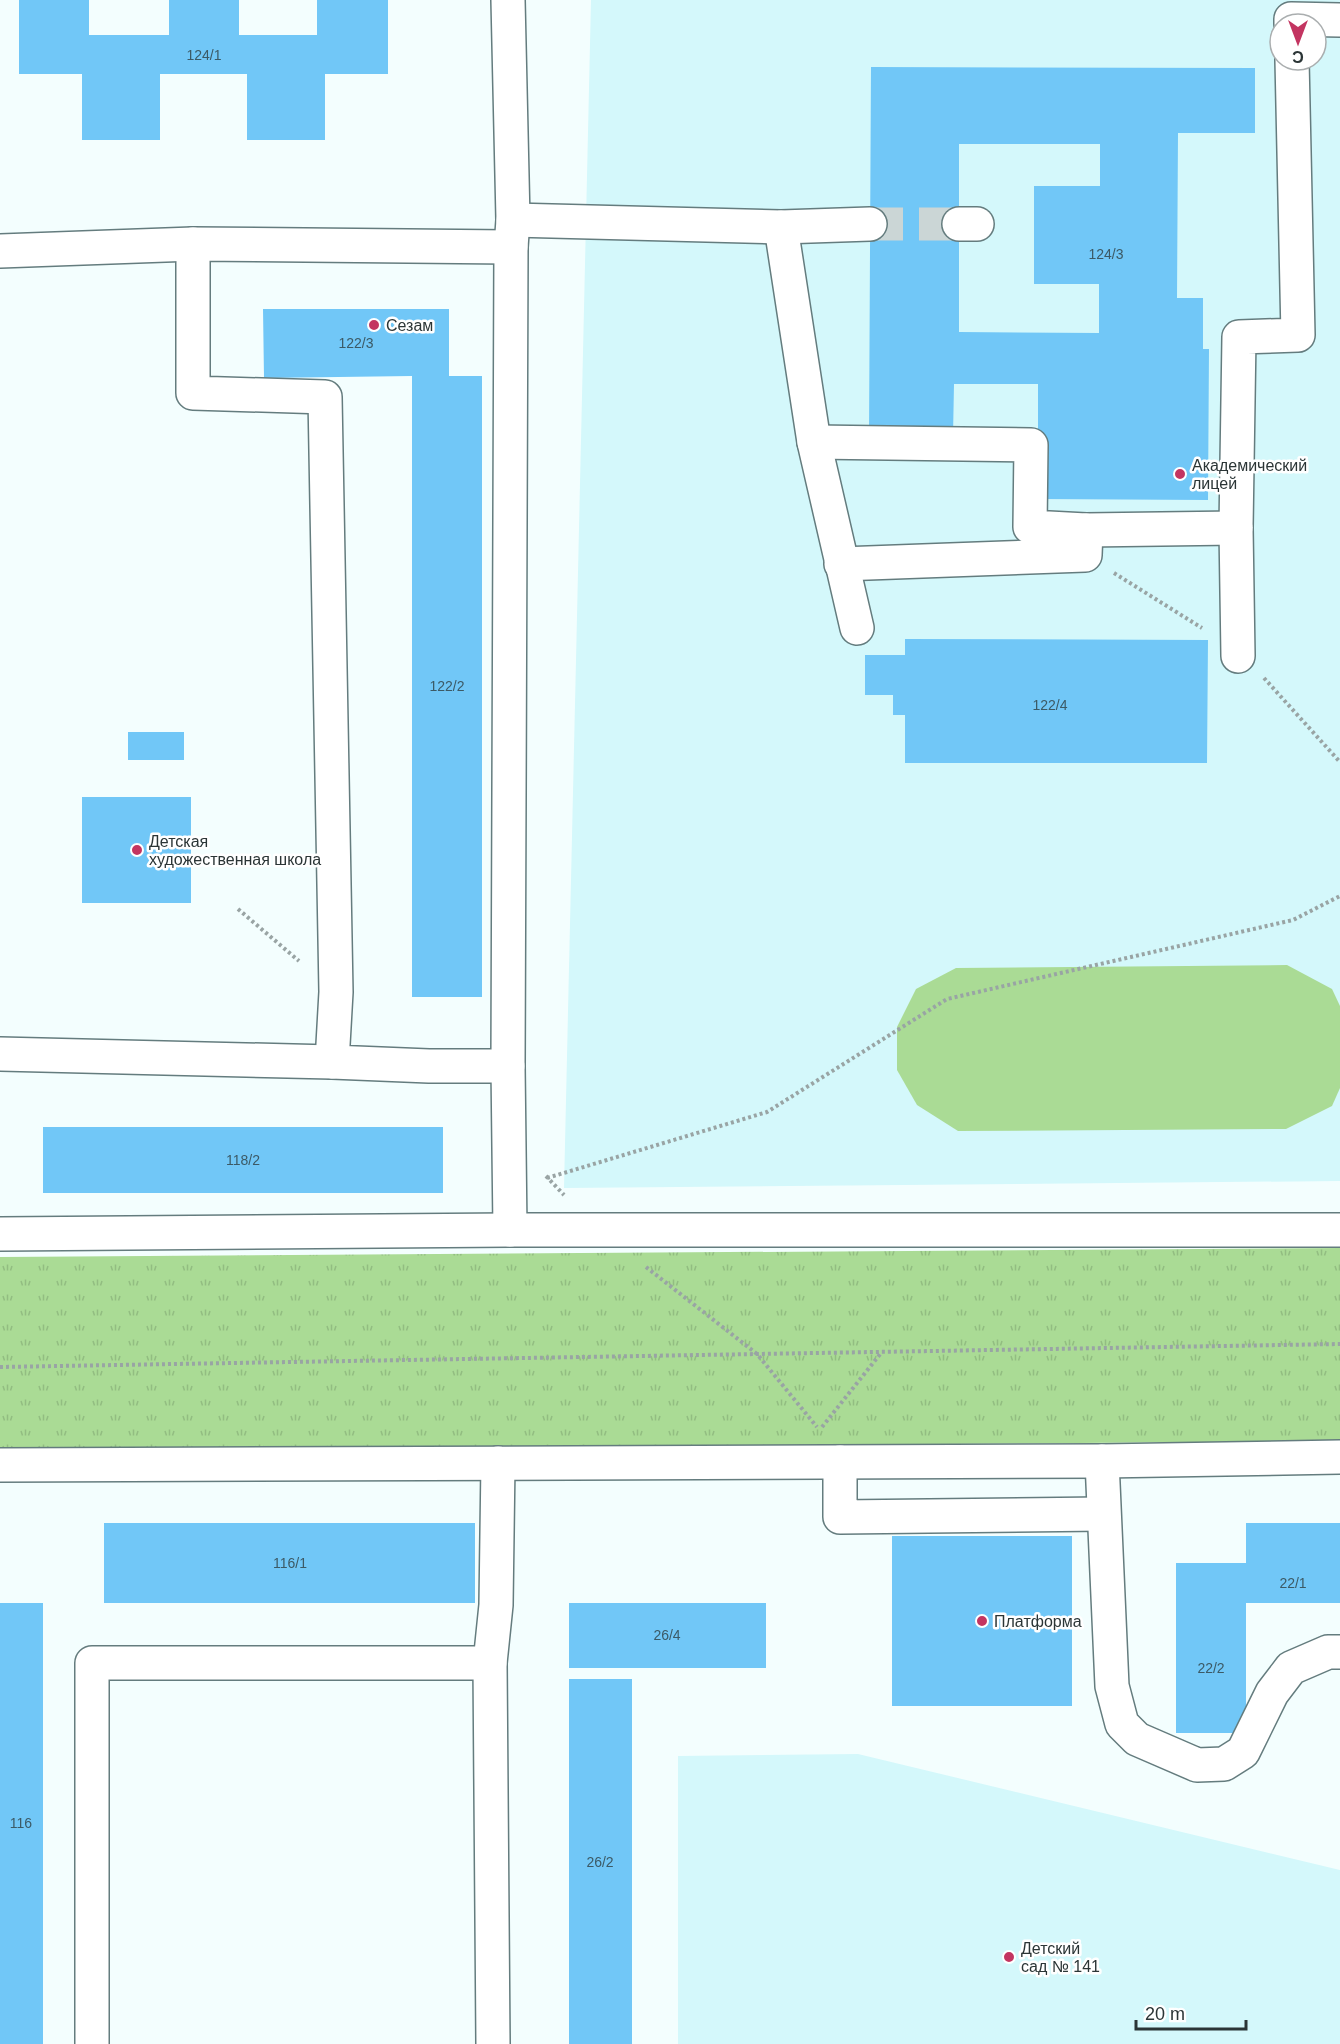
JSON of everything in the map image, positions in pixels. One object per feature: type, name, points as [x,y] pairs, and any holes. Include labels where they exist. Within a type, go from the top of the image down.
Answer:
[{"type":"lane","points":[[508,0],[512,234],[508,1066],[510,1230]]},
{"type":"lane","points":[[1238,656],[1236,528],[1239,337],[1298,335],[1292,72]]},
{"type":"lane","points":[[0,251],[870,224]]},
{"type":"lane","points":[[781,227],[814,442],[857,628]]},
{"type":"lane","points":[[193,244],[193,393],[325,397],[336,992],[332,1062]]},
{"type":"lane","points":[[814,442],[1031,445],[1030,527],[1086,530],[1236,528]]},
{"type":"lane","points":[[841,564],[1085,555],[1086,530]]},
{"type":"lane","points":[[0,1054],[429,1066],[508,1066]]},
{"type":"lane","points":[[0,1234],[510,1230],[1340,1230]]},
{"type":"lane","points":[[0,1465],[1102,1461],[1340,1457]]},
{"type":"lane","points":[[1102,1461],[1112,1686],[1122,1724],[1137,1740],[1197,1765],[1224,1764],[1243,1752],[1272,1693],[1291,1668],[1328,1652],[1340,1652]]},
{"type":"lane","points":[[840,1462],[840,1517],[1103,1514]]},
{"type":"lane","points":[[493,2044],[490,1663],[496,1605],[498,1463]]},
{"type":"lane","points":[[92,2044],[92,1663],[490,1663]]},
{"type":"path","points":[[547,1178],[767,1112],[947,999],[1293,921],[1340,896]]},
{"type":"path","points":[[0,1367],[1340,1344]]},
{"type":"path","points":[[819,1430],[881,1352]]},
{"type":"shaded area","points":[[591,0],[1340,0],[1340,1181],[564,1188]]},
{"type":"shaded area","name":"Детский сад № 141","points":[[858,1754],[1340,1870],[1340,2044],[678,2044],[678,1756]]},
{"type":"green space","points":[[1287,965],[1332,989],[1340,1006],[1340,1088],[1332,1106],[1286,1129],[958,1131],[917,1105],[897,1070],[897,1027],[916,989],[956,968]]},
{"type":"green space","points":[[1340,1248],[1340,1441],[0,1451],[0,1257]]},
{"type":"building","points":[[19,0],[89,0],[89,35],[169,35],[169,0],[239,0],[239,35],[317,35],[317,0],[388,0],[388,74],[325,74],[325,140],[247,140],[247,74],[160,74],[160,140],[82,140],[82,74],[19,74]]},
{"type":"building","points":[[871,67],[1255,68],[1255,133],[1178,133],[1177,298],[1203,298],[1203,349],[1209,349],[1208,500],[1038,499],[1038,384],[954,384],[953,436],[869,436]],"holes":[[[959,144],[1100,144],[1100,186],[1034,186],[1034,284],[1099,284],[1099,333],[959,332]]]},
{"type":"building","points":[[263,309],[449,309],[449,376],[482,376],[482,997],[412,997],[412,376],[264,378]]},
{"type":"building","points":[[905,639],[1208,640],[1207,763],[905,763],[905,715],[893,715],[893,695],[865,695],[865,655],[905,655]]},
{"type":"building","points":[[128,732],[184,732],[184,760],[128,760]]},
{"type":"building","name":"Детская художественная школа","points":[[82,797],[191,797],[191,903],[82,903]]},
{"type":"building","points":[[43,1127],[443,1127],[443,1193],[43,1193]]},
{"type":"building","points":[[104,1523],[475,1523],[475,1603],[104,1603]]},
{"type":"building","points":[[1246,1523],[1340,1523],[1340,1603],[1246,1603],[1246,1733],[1176,1733],[1176,1563],[1246,1563]]},
{"type":"building","name":"Платформа","points":[[892,1536],[1072,1536],[1072,1706],[892,1706]]},
{"type":"building","points":[[0,1603],[43,1603],[43,2044],[0,2044]]},
{"type":"building","points":[[569,1603],[766,1603],[766,1668],[569,1668]]},
{"type":"building","points":[[569,1679],[632,1679],[632,2044],[569,2044]]},
{"type":"tunnel","points":[[870,224],[959,224]]},
{"type":"place","name":"Сезам","points":[[374,325]]},
{"type":"place","name":"Академический лицей","points":[[1180,474]]},
{"type":"place","name":"Детская художественная школа","points":[[137,850]]},
{"type":"place","name":"Платформа","points":[[982,1621]]},
{"type":"place","name":"Детский сад № 141","points":[[1009,1957]]}]
